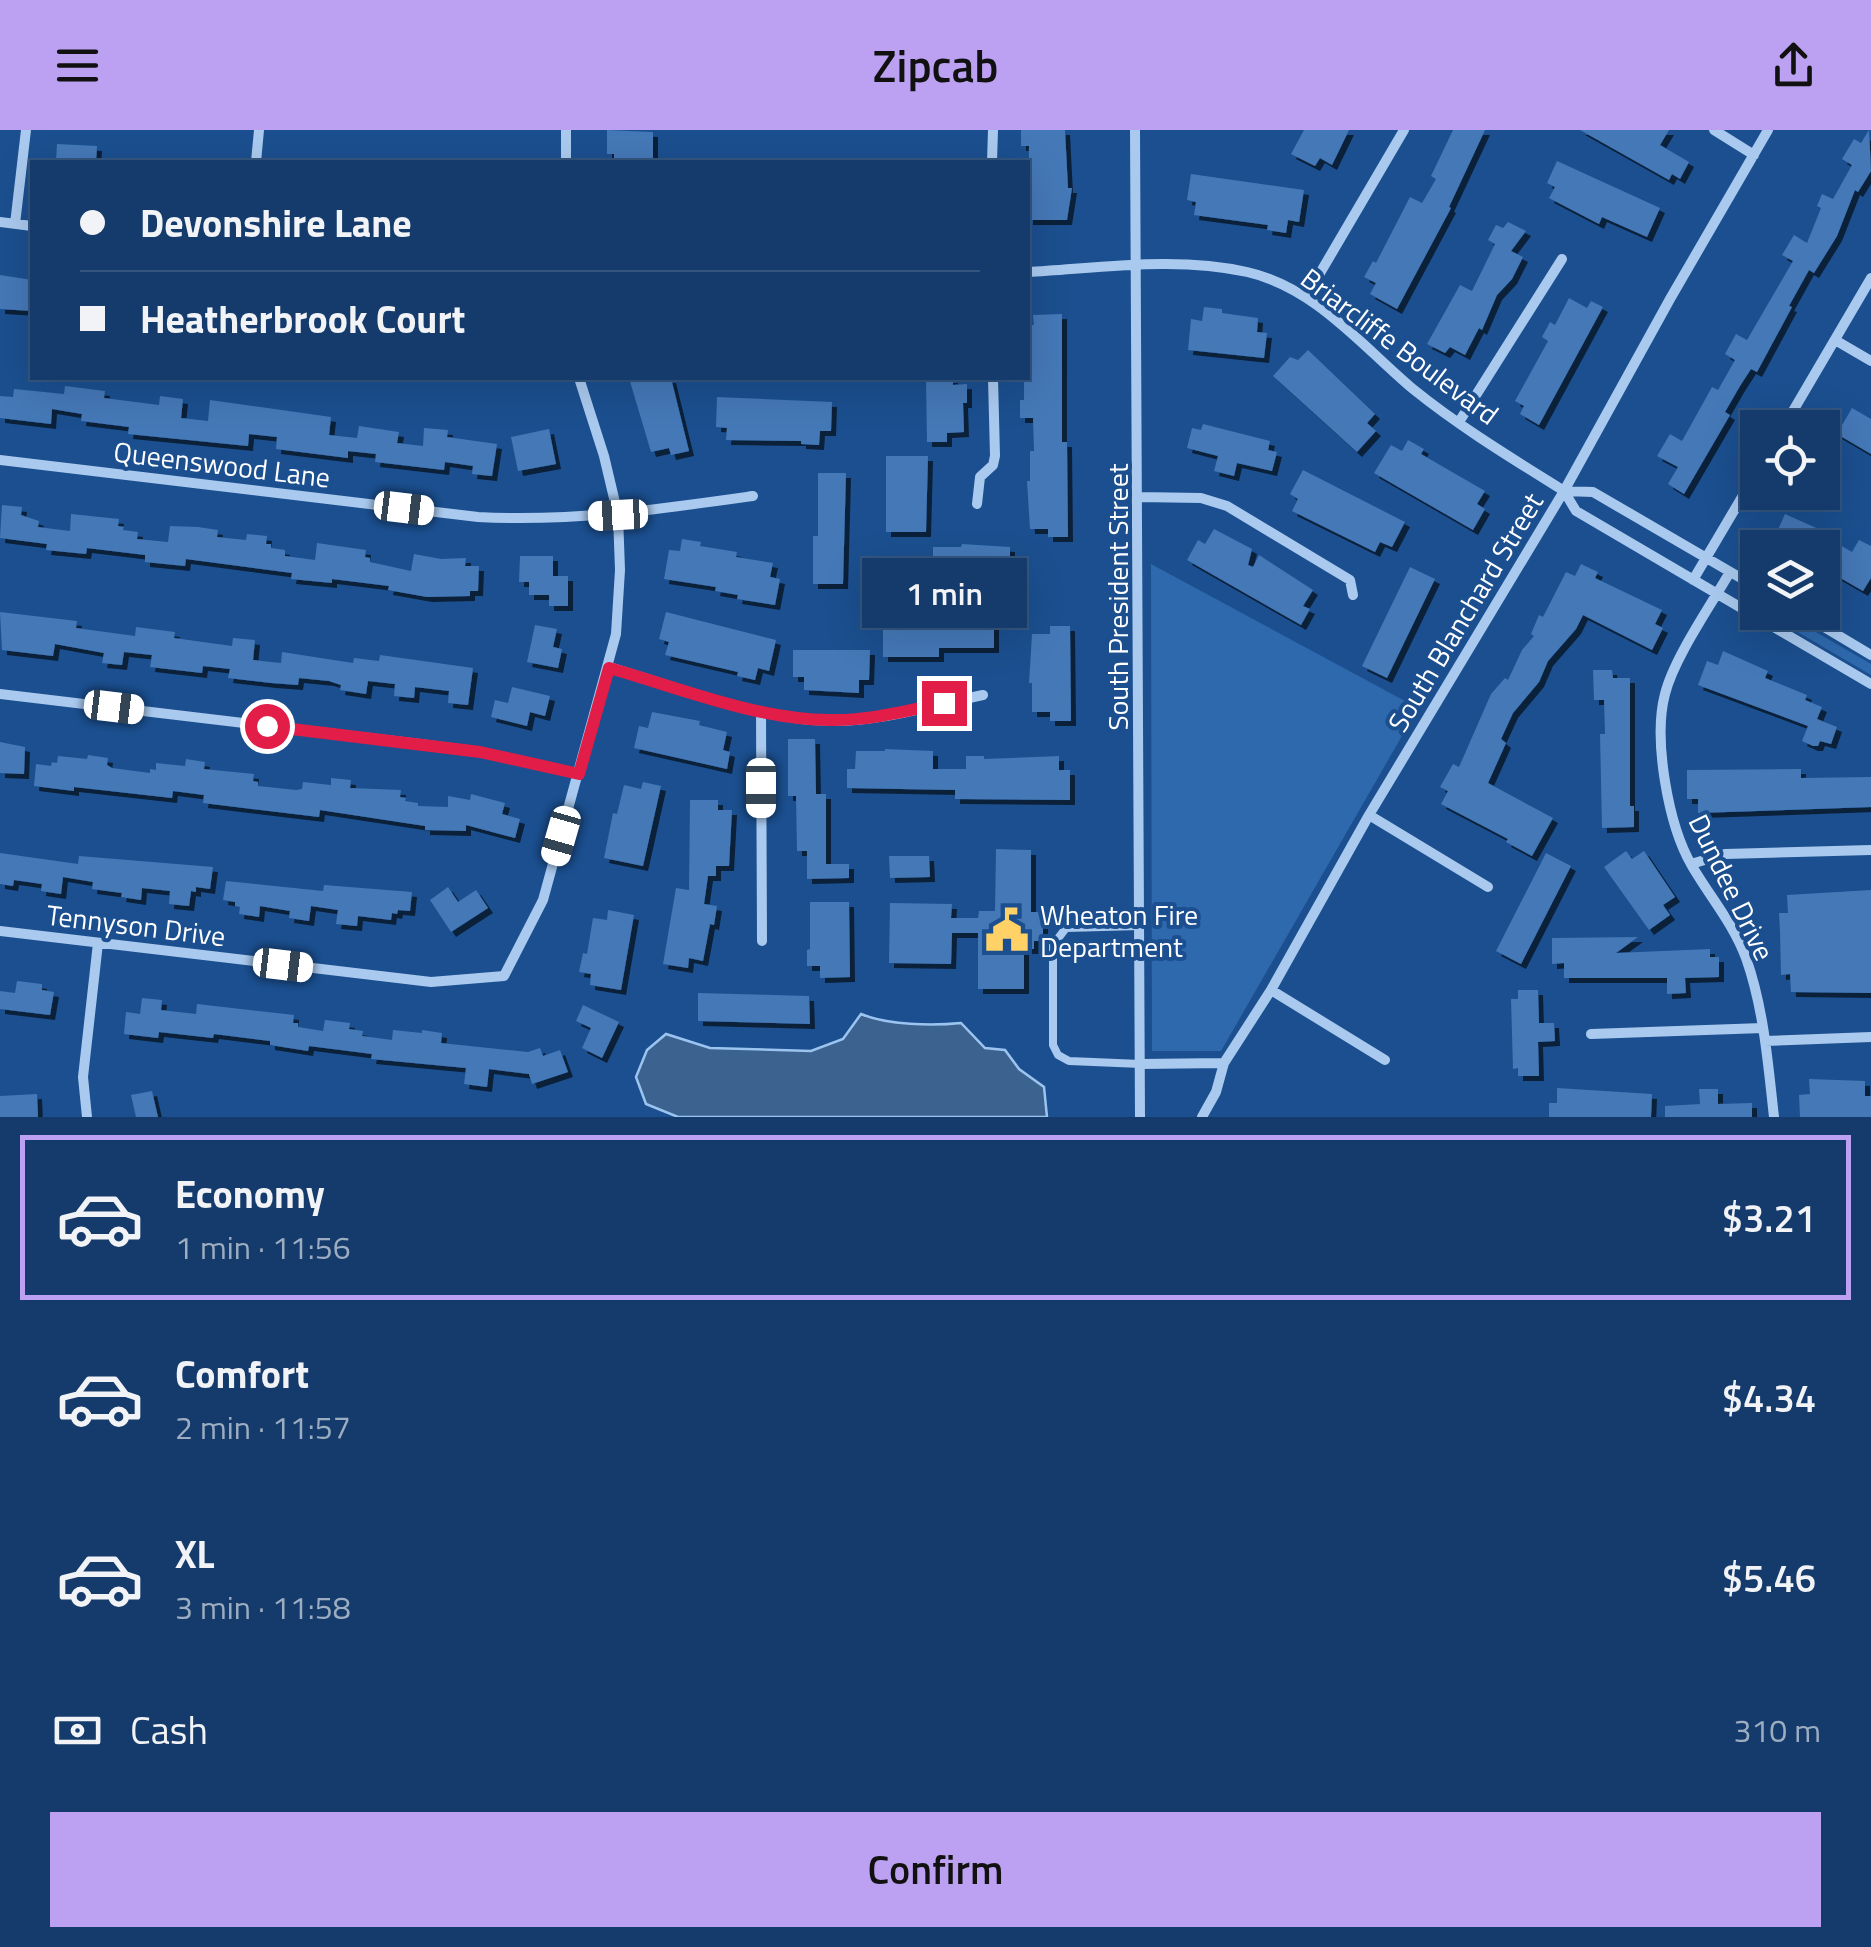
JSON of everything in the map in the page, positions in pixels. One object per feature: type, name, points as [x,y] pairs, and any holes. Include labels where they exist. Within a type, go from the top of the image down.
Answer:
[{"type":"street","points":[[15,224],[26,130]]},
{"type":"street","points":[[256,160],[259,130]]},
{"type":"street","points":[[566,130],[566,160]]},
{"type":"street","points":[[992,160],[993,130]]},
{"type":"street","name":"South President Street","points":[[1135,130],[1140,1117]]},
{"type":"street","points":[[1306,297],[1404,130]]},
{"type":"street","points":[[1714,130],[1754,155]]},
{"type":"street","name":"South Blanchard Street","points":[[1202,1117],[1216,1092],[1224,1064],[1271,990],[1369,814],[1564,492],[1768,130]]},
{"type":"street","points":[[0,222],[30,226]]},
{"type":"street","points":[[1459,422],[1562,259]]},
{"type":"street","name":"Briarcliffe Boulevard","points":[[1030,272],[1196,265],[1276,281],[1306,297],[1459,422],[1564,492],[1576,511],[1871,684]]},
{"type":"street","points":[[1794,410],[1871,278]]},
{"type":"street","points":[[1835,340],[1871,361]]},
{"type":"street","points":[[0,694],[480,752],[579,774],[609,668],[620,597],[618,515],[580,380]]},
{"type":"street","points":[[977,504],[980,477],[993,465],[995,456],[993,380]]},
{"type":"street","name":"Queenswood Lane","points":[[0,460],[530,520],[618,515],[753,496]]},
{"type":"street","name":"Briarcliffe Boulevard","points":[[1564,492],[1593,492],[1740,578]]},
{"type":"street","points":[[1139,497],[1201,498],[1227,506],[1350,580],[1353,594]]},
{"type":"street","points":[[1692,580],[1740,500]]},
{"type":"street","name":"Dundee Drive","points":[[1730,572],[1670,678],[1662,707],[1666,788],[1676,830],[1691,864],[1738,939],[1754,980],[1774,1117]]},
{"type":"street","points":[[1830,630],[1871,654]]},
{"type":"street","points":[[609,668],[760,711],[812,720],[854,720],[983,696]]},
{"type":"street","points":[[760,711],[762,942]]},
{"type":"street","name":"Tennyson Drive","points":[[0,931],[431,982],[504,976],[543,900],[579,774]]},
{"type":"street","points":[[1369,814],[1488,887]]},
{"type":"street","points":[[1691,864],[1726,854],[1871,850]]},
{"type":"street","points":[[87,1117],[83,1077],[98,943]]},
{"type":"street","points":[[1271,990],[1386,1060]]},
{"type":"street","points":[[1592,1034],[1762,1028]]},
{"type":"street","points":[[1765,1041],[1871,1037]]},
{"type":"street","points":[[1140,1064],[1224,1064]]},
{"type":"lane","points":[[1140,926],[1066,928],[1053,945],[1053,1045],[1058,1055],[1069,1062],[1140,1064]]},
{"type":"shaded area","points":[[1151,564],[1418,708],[1221,1051],[1152,1051]]},
{"type":"shaded area","points":[[1794,630],[1812,630],[1871,664],[1871,675]]},
{"type":"shaded area","points":[[861,1014],[910,1024],[961,1023],[985,1048],[1005,1050],[1019,1069],[1044,1087],[1047,1117],[678,1117],[646,1104],[636,1077],[647,1050],[666,1034],[710,1048],[811,1051],[843,1039]]},
{"type":"building","points":[[607,130],[653,132],[653,160],[614,160],[614,154],[607,154]]},
{"type":"building","points":[[1021,130],[1065,130],[1068,188],[1072,188],[1067,220],[1030,220],[1029,146],[1021,146]]},
{"type":"building","points":[[1304,130],[1349,130],[1332,165],[1320,158],[1315,166],[1291,154]]},
{"type":"building","points":[[1453,130],[1485,130],[1451,208],[1397,309],[1370,294],[1376,283],[1364,277],[1373,261],[1376,263],[1410,197],[1422,203],[1436,179],[1431,176]]},
{"type":"building","points":[[1580,130],[1669,130],[1660,145],[1689,162],[1680,179],[1672,174],[1669,180]]},
{"type":"building","points":[[1869,130],[1871,171],[1858,192],[1855,190],[1837,236],[1814,273],[1809,270],[1757,372],[1751,369],[1740,386],[1725,412],[1730,415],[1684,494],[1668,484],[1678,467],[1657,456],[1670,434],[1682,441],[1712,387],[1718,390],[1735,360],[1725,354],[1736,334],[1747,340],[1793,261],[1782,255],[1794,235],[1807,243],[1821,208],[1817,206],[1822,194],[1833,199],[1852,165],[1842,159],[1854,139],[1861,143]]},
{"type":"building","points":[[57,144],[97,146],[96,160],[56,160]]},
{"type":"building","points":[[1557,161],[1660,208],[1647,237],[1602,217],[1599,224],[1549,198],[1555,187],[1547,183]]},
{"type":"building","points":[[1191,174],[1304,190],[1299,222],[1288,220],[1286,233],[1267,230],[1268,225],[1194,215],[1196,202],[1187,200]]},
{"type":"building","points":[[1508,222],[1526,231],[1511,251],[1523,257],[1512,279],[1497,295],[1482,330],[1479,328],[1465,355],[1450,347],[1445,353],[1427,344],[1460,285],[1472,291],[1495,244],[1488,240],[1496,225],[1503,228]]},
{"type":"building","points":[[0,275],[30,280],[30,311],[0,309]]},
{"type":"building","points":[[1569,298],[1587,308],[1591,301],[1603,307],[1539,425],[1520,414],[1524,406],[1515,401],[1548,341],[1542,337],[1550,322],[1555,325]]},
{"type":"building","points":[[1204,307],[1258,318],[1257,332],[1267,333],[1264,358],[1188,350],[1191,319],[1202,321]]},
{"type":"building","points":[[1062,314],[1062,442],[1067,442],[1068,537],[1048,537],[1048,529],[1030,529],[1027,481],[1030,451],[1034,451],[1033,418],[1020,418],[1020,400],[1024,400],[1024,380],[1030,380],[1033,315]]},
{"type":"building","points":[[1308,350],[1375,414],[1367,423],[1376,431],[1357,452],[1273,376],[1290,357],[1298,360]]},
{"type":"building","points":[[630,380],[671,380],[689,451],[671,455],[669,448],[651,452]]},
{"type":"building","points":[[926,380],[967,384],[964,432],[947,433],[947,442],[927,442]]},
{"type":"building","points":[[65,386],[105,391],[104,398],[159,405],[160,396],[183,399],[181,418],[208,421],[210,400],[331,417],[329,435],[357,438],[359,426],[399,432],[397,443],[423,446],[424,428],[448,430],[447,437],[497,444],[492,476],[472,474],[473,466],[445,462],[444,470],[375,462],[376,454],[348,451],[348,458],[276,449],[277,437],[249,434],[248,446],[128,434],[129,427],[81,421],[82,414],[52,409],[51,424],[0,418],[0,396],[13,397],[14,389],[64,394]]},
{"type":"building","points":[[717,397],[832,402],[831,431],[820,431],[819,445],[801,441],[726,440],[727,428],[716,427]]},
{"type":"building","points":[[1852,408],[1871,419],[1871,454],[1840,436]]},
{"type":"building","points":[[1203,424],[1270,441],[1268,450],[1277,452],[1272,471],[1237,463],[1234,476],[1214,471],[1218,456],[1187,448],[1192,428],[1201,430]]},
{"type":"building","points":[[549,429],[556,464],[518,471],[511,437]]},
{"type":"building","points":[[1408,440],[1424,449],[1421,454],[1485,491],[1477,504],[1485,509],[1473,530],[1374,473],[1391,445],[1402,451]]},
{"type":"building","points":[[886,456],[928,456],[926,532],[886,532]]},
{"type":"building","points":[[1303,470],[1405,522],[1392,547],[1380,542],[1375,552],[1292,511],[1298,499],[1290,494]]},
{"type":"building","points":[[818,473],[846,473],[843,584],[813,584]]},
{"type":"building","points":[[2,505],[22,507],[21,515],[39,521],[38,527],[70,531],[71,514],[119,519],[118,526],[123,530],[138,532],[137,539],[168,542],[170,526],[198,527],[218,530],[217,537],[246,540],[247,534],[267,536],[266,544],[285,550],[285,556],[315,560],[317,543],[366,550],[365,557],[370,562],[411,571],[414,554],[466,558],[465,566],[479,566],[478,591],[470,591],[470,596],[427,597],[388,590],[389,586],[291,579],[292,573],[186,559],[185,566],[145,562],[145,555],[87,548],[86,554],[46,550],[47,544],[0,538]]},
{"type":"building","points":[[1785,514],[1821,530],[1778,530]]},
{"type":"building","points":[[1214,529],[1252,549],[1248,565],[1253,567],[1259,555],[1313,590],[1303,606],[1310,609],[1301,625],[1187,560],[1198,540],[1205,544]]},
{"type":"building","points":[[682,539],[737,552],[736,557],[773,563],[770,577],[780,579],[775,605],[737,599],[738,595],[715,591],[716,587],[664,579],[669,550],[680,551]]},
{"type":"building","points":[[1859,540],[1871,546],[1871,578],[1863,591],[1840,578],[1840,545],[1852,552]]},
{"type":"building","points":[[933,547],[1010,547],[1010,564],[1019,564],[1019,585],[923,585],[924,565],[933,565]]},
{"type":"building","points":[[520,556],[553,556],[553,576],[568,576],[568,606],[549,606],[549,595],[529,595],[529,582],[519,582]]},
{"type":"building","points":[[1581,564],[1598,572],[1595,578],[1662,610],[1655,624],[1663,628],[1652,650],[1583,615],[1548,661],[1539,682],[1513,713],[1501,739],[1506,743],[1488,783],[1553,818],[1532,856],[1441,804],[1448,791],[1440,787],[1453,764],[1459,767],[1491,694],[1505,678],[1508,680],[1522,650],[1534,636],[1531,634],[1539,615],[1543,617],[1566,572],[1575,576]]},
{"type":"building","points":[[1410,567],[1435,579],[1387,678],[1362,666]]},
{"type":"building","points":[[0,612],[77,621],[76,628],[135,636],[136,627],[175,632],[174,638],[232,646],[233,638],[255,640],[253,660],[281,663],[282,652],[353,663],[354,658],[379,661],[380,655],[473,668],[468,705],[448,703],[449,691],[415,687],[414,698],[394,696],[395,684],[368,681],[366,694],[340,690],[341,685],[329,681],[299,678],[298,685],[271,683],[228,678],[230,669],[203,666],[202,673],[150,667],[152,655],[124,652],[122,665],[102,663],[104,653],[55,644],[53,656],[2,650]]},
{"type":"building","points":[[666,612],[776,640],[769,671],[758,668],[755,680],[737,676],[738,672],[665,655],[669,642],[659,639]]},
{"type":"building","points":[[937,619],[994,619],[994,648],[939,648],[939,657],[883,657],[883,628],[937,628]]},
{"type":"building","points":[[535,625],[557,629],[553,647],[562,649],[558,668],[527,662]]},
{"type":"building","points":[[1050,626],[1070,626],[1071,721],[1050,721],[1050,712],[1032,712],[1032,634],[1050,634]]},
{"type":"building","points":[[793,650],[870,650],[869,680],[859,680],[859,693],[804,690],[804,677],[793,677]]},
{"type":"building","points":[[1723,651],[1768,671],[1765,678],[1807,695],[1805,700],[1822,707],[1817,719],[1837,727],[1831,744],[1820,741],[1813,746],[1802,741],[1808,726],[1698,685],[1707,661],[1718,665]]},
{"type":"building","points":[[1593,670],[1612,670],[1613,678],[1630,678],[1630,806],[1634,806],[1634,827],[1602,828],[1600,734],[1605,734],[1604,700],[1594,700]]},
{"type":"building","points":[[512,687],[550,696],[545,716],[530,712],[527,726],[491,717],[495,700],[508,703]]},
{"type":"building","points":[[652,712],[700,721],[699,725],[727,732],[723,750],[730,752],[727,769],[634,748],[639,726],[648,728]]},
{"type":"building","points":[[788,739],[815,739],[816,794],[826,794],[826,864],[849,864],[849,878],[807,879],[807,851],[797,851],[796,796],[788,796]]},
{"type":"building","points":[[0,742],[25,747],[24,774],[0,773]]},
{"type":"building","points":[[856,751],[933,751],[933,769],[966,769],[966,756],[1059,756],[1059,770],[1070,770],[1070,800],[955,799],[955,790],[847,788],[847,769],[855,769]]},
{"type":"building","points":[[88,755],[108,758],[107,765],[112,768],[150,773],[150,769],[156,770],[156,763],[185,766],[186,759],[205,762],[204,769],[254,774],[253,781],[258,786],[296,790],[302,789],[303,782],[331,785],[331,778],[351,780],[350,788],[401,790],[400,797],[418,806],[448,807],[448,796],[470,800],[471,794],[505,803],[502,814],[520,819],[515,838],[466,825],[466,831],[425,830],[425,826],[320,810],[319,817],[203,803],[204,795],[173,791],[172,798],[34,786],[36,764],[51,766],[52,762],[57,763],[58,756],[87,759]]},
{"type":"building","points":[[1801,769],[1801,778],[1871,777],[1871,807],[1698,813],[1698,799],[1687,799],[1687,770]]},
{"type":"building","points":[[643,782],[661,786],[643,866],[604,858],[613,813],[617,814],[624,785],[641,789]]},
{"type":"building","points":[[690,800],[718,800],[718,810],[732,810],[729,866],[716,866],[716,876],[708,876],[704,904],[717,906],[714,925],[710,924],[703,961],[689,958],[688,968],[663,964],[676,888],[689,890]]},
{"type":"building","points":[[996,849],[1031,850],[1031,912],[1043,912],[1043,941],[1034,941],[1034,949],[1024,949],[1024,989],[978,989],[978,933],[952,933],[951,964],[889,963],[890,903],[952,904],[951,918],[978,918],[979,911],[995,911]]},
{"type":"building","points":[[1626,851],[1632,859],[1644,851],[1675,897],[1663,905],[1670,915],[1649,930],[1604,867]]},
{"type":"building","points":[[0,853],[78,864],[79,856],[213,867],[210,889],[196,887],[196,892],[191,891],[189,906],[169,904],[170,891],[142,888],[141,900],[92,889],[93,882],[63,877],[61,894],[41,891],[42,884],[14,880],[13,886],[0,884]]},
{"type":"building","points":[[1546,853],[1571,866],[1521,964],[1496,951]]},
{"type":"building","points":[[889,856],[929,856],[930,877],[890,878]]},
{"type":"building","points":[[226,881],[323,891],[324,885],[412,892],[410,911],[398,910],[397,914],[392,913],[391,920],[358,916],[357,926],[336,924],[338,910],[311,906],[309,921],[289,918],[290,911],[260,906],[259,917],[239,914],[240,907],[235,902],[223,900]]},
{"type":"building","points":[[448,887],[458,902],[476,890],[488,908],[451,932],[430,900]]},
{"type":"building","points":[[1871,890],[1871,993],[1791,992],[1790,974],[1781,975],[1779,913],[1788,913],[1787,895]]},
{"type":"building","points":[[810,902],[849,902],[850,977],[820,978],[820,966],[807,966]]},
{"type":"building","points":[[608,910],[634,915],[621,990],[590,985],[591,974],[579,972],[583,953],[587,954],[593,918],[607,920]]},
{"type":"building","points":[[1638,937],[1616,953],[1710,949],[1710,957],[1719,957],[1719,977],[1685,978],[1686,993],[1667,994],[1667,978],[1564,978],[1564,963],[1552,964],[1552,938]]},
{"type":"building","points":[[17,981],[42,984],[42,990],[54,992],[50,1015],[0,1009],[0,991],[15,993]]},
{"type":"building","points":[[1518,990],[1538,990],[1539,1023],[1554,1023],[1555,1041],[1538,1042],[1539,1076],[1518,1076],[1518,1068],[1513,1069],[1511,999],[1518,999]]},
{"type":"building","points":[[698,993],[809,996],[810,1024],[698,1021]]},
{"type":"building","points":[[142,998],[162,1000],[161,1010],[196,1014],[197,1004],[294,1015],[293,1023],[298,1023],[298,1027],[323,1031],[325,1020],[350,1023],[349,1029],[363,1031],[362,1036],[392,1040],[393,1030],[422,1030],[442,1033],[441,1043],[528,1052],[540,1048],[543,1056],[560,1050],[568,1072],[532,1084],[529,1074],[489,1069],[487,1087],[464,1084],[466,1068],[371,1059],[372,1054],[309,1046],[308,1051],[270,1045],[270,1041],[214,1034],[213,1038],[159,1032],[158,1038],[124,1034],[126,1012],[140,1014]]},
{"type":"building","points":[[583,1005],[619,1022],[602,1058],[582,1048],[591,1028],[576,1021]]},
{"type":"building","points":[[1809,1079],[1865,1081],[1865,1096],[1871,1096],[1871,1117],[1800,1117],[1799,1095],[1810,1094]]},
{"type":"building","points":[[1557,1088],[1652,1094],[1651,1117],[1549,1117],[1549,1103],[1557,1103]]},
{"type":"building","points":[[1699,1089],[1718,1089],[1718,1104],[1752,1103],[1752,1117],[1665,1117],[1665,1106],[1700,1104]]},
{"type":"building","points":[[152,1091],[158,1117],[136,1117],[131,1095]]},
{"type":"building","points":[[37,1094],[38,1117],[0,1117],[0,1096]]},
{"type":"place","name":"Wheaton Fire Department","points":[[1007,930]]},
{"type":"route","points":[[267,726],[480,752],[579,774],[609,668],[760,711],[812,720],[854,720],[944,703]]}]
